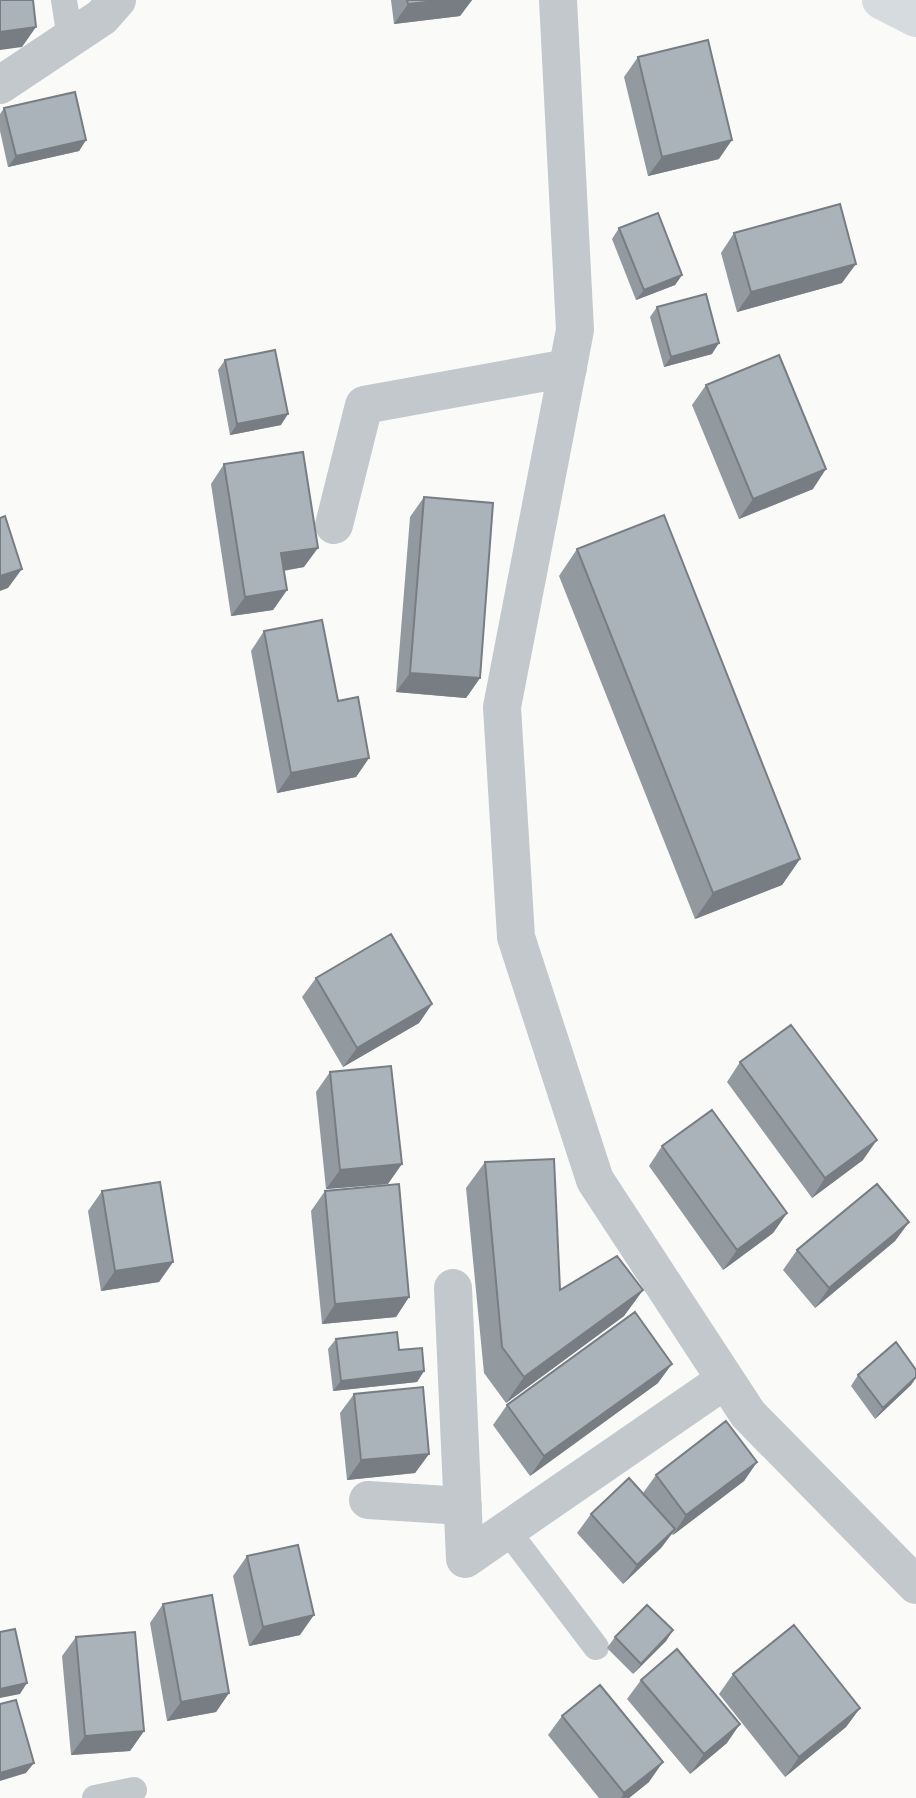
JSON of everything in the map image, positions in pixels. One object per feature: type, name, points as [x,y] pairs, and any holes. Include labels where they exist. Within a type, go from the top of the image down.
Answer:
[{"type":"main road","points":[[881,0],[916,18]]},
{"type":"street","points":[[0,85],[102,17],[117,0]]},
{"type":"street","points":[[558,0],[575,330],[502,707],[516,937],[595,1180],[748,1414],[916,1585]]},
{"type":"street","points":[[334,525],[364,405],[568,368]]},
{"type":"street","points":[[453,1287],[465,1559],[725,1380]]},
{"type":"street","points":[[368,1500],[463,1506]]},
{"type":"lane","points":[[64,0],[70,39]]},
{"type":"lane","points":[[507,1530],[596,1647]]},
{"type":"lane","points":[[95,1798],[134,1790]]},
{"type":"building","points":[[0,0],[33,0],[36,27],[0,32]]},
{"type":"building","points":[[407,0],[445,0],[408,4]]},
{"type":"building","points":[[708,40],[732,140],[662,157],[638,57]]},
{"type":"building","points":[[75,92],[86,140],[16,156],[4,108]]},
{"type":"building","points":[[840,204],[856,264],[751,292],[734,233]]},
{"type":"building","points":[[658,213],[682,275],[644,290],[619,228]]},
{"type":"building","points":[[706,294],[719,343],[671,357],[657,307]]},
{"type":"building","points":[[275,350],[288,414],[237,424],[225,360]]},
{"type":"building","points":[[779,355],[826,469],[753,499],[706,385]]},
{"type":"building","points":[[303,452],[318,548],[281,553],[287,590],[245,597],[224,464]]},
{"type":"building","points":[[424,497],[493,503],[480,678],[410,673]]},
{"type":"building","points":[[664,515],[800,859],[713,893],[577,549]]},
{"type":"building","points":[[5,516],[22,569],[0,576],[0,518]]},
{"type":"building","points":[[322,620],[338,701],[358,697],[369,758],[291,773],[264,631]]},
{"type":"building","points":[[391,934],[432,1004],[357,1048],[316,978]]},
{"type":"building","points":[[791,1025],[877,1140],[825,1178],[740,1062]]},
{"type":"building","points":[[391,1066],[402,1164],[340,1170],[330,1072]]},
{"type":"building","points":[[712,1110],[787,1213],[737,1250],[662,1146]]},
{"type":"building","points":[[554,1159],[560,1290],[617,1256],[643,1290],[524,1377],[502,1347],[485,1162]]},
{"type":"building","points":[[160,1182],[173,1262],[115,1271],[102,1191]]},
{"type":"building","points":[[399,1184],[409,1297],[335,1304],[325,1191]]},
{"type":"building","points":[[877,1184],[909,1222],[829,1288],[797,1250]]},
{"type":"building","points":[[635,1312],[672,1364],[544,1456],[507,1405]]},
{"type":"building","points":[[397,1332],[399,1350],[422,1348],[424,1371],[341,1381],[336,1339]]},
{"type":"building","points":[[896,1342],[916,1370],[916,1377],[883,1408],[858,1375]]},
{"type":"building","points":[[423,1387],[429,1454],[361,1460],[354,1394]]},
{"type":"building","points":[[726,1421],[757,1462],[686,1515],[656,1475]]},
{"type":"building","points":[[629,1478],[675,1529],[637,1565],[591,1514]]},
{"type":"building","points":[[298,1545],[314,1615],[263,1627],[247,1556]]},
{"type":"building","points":[[212,1595],[229,1693],[181,1702],[163,1604]]},
{"type":"building","points":[[647,1605],[673,1630],[641,1664],[615,1637]]},
{"type":"building","points":[[794,1625],[860,1708],[799,1757],[733,1674]]},
{"type":"building","points":[[15,1629],[27,1683],[0,1689],[0,1632]]},
{"type":"building","points":[[135,1632],[144,1731],[85,1736],[76,1637]]},
{"type":"building","points":[[677,1649],[740,1724],[704,1754],[641,1680]]},
{"type":"building","points":[[600,1685],[663,1762],[624,1793],[562,1716]]},
{"type":"building","points":[[16,1700],[34,1763],[0,1773],[0,1704]]}]
